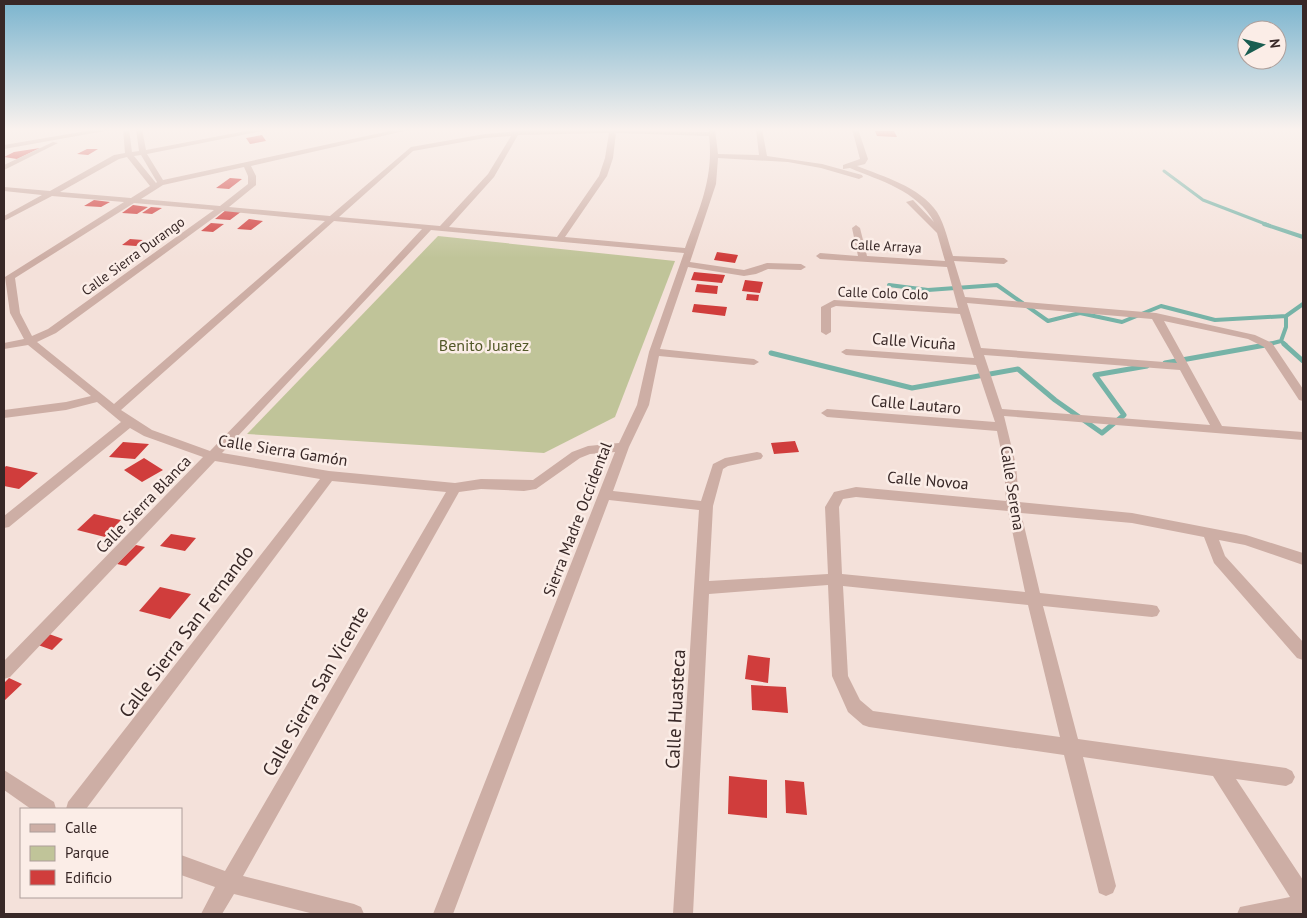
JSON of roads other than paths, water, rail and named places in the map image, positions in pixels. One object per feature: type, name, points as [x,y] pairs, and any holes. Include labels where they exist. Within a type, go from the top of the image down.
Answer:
[{"type":"street","points":[[4,219],[91,172]]},
{"type":"street","points":[[145,172],[158,185]]},
{"type":"street","points":[[152,172],[158,185]]},
{"type":"street","points":[[7,277],[158,185],[211,172]]},
{"type":"street","name":"Calle Sierra Durango","points":[[4,346],[30,341],[52,331],[252,185],[250,172]]},
{"type":"street","points":[[114,410],[384,172]]},
{"type":"street","points":[[442,229],[493,172]]},
{"type":"street","points":[[560,240],[605,172]]},
{"type":"street","name":"Sierra Madre Occidental","points":[[443,914],[623,447],[642,406],[654,352],[712,184],[713,172]]},
{"type":"street","name":"Calle Serena","points":[[843,172],[897,193],[912,204],[940,232]]},
{"type":"street","name":"Calle Serena","points":[[865,172],[907,190],[936,218],[978,357],[1002,427],[1010,465],[1013,506],[1034,599],[1106,886]]},
{"type":"street","points":[[4,190],[560,240],[686,258],[746,273],[767,266],[801,267]]},
{"type":"street","name":"Calle Sierra Blanca","points":[[4,672],[348,315],[428,228]]},
{"type":"street","points":[[856,228],[863,258]]},
{"type":"street","name":"Calle Arraya","points":[[820,256],[1004,261]]},
{"type":"street","name":"Calle Sierra Gamón","points":[[7,277],[9,314],[30,341],[129,422],[148,433],[212,456],[329,476],[455,488],[481,484],[524,486],[536,484],[576,455],[588,450],[623,447]]},
{"type":"street","name":"Calle Colo Colo","points":[[826,332],[826,307],[834,303],[962,305]]},
{"type":"street","points":[[962,305],[1156,316],[1261,340],[1268,345],[1303,397]]},
{"type":"street","points":[[1156,316],[1218,429]]},
{"type":"street","points":[[654,352],[754,362]]},
{"type":"street","name":"Calle Vicuña","points":[[846,352],[1183,367]]},
{"type":"street","points":[[4,414],[66,406],[99,398]]},
{"type":"street","points":[[997,412],[1303,436]]},
{"type":"street","name":"Calle Lautaro","points":[[828,413],[1002,427]]},
{"type":"street","points":[[4,523],[129,422]]},
{"type":"street","name":"Calle Huasteca","points":[[683,914],[706,506],[717,467],[725,462],[757,456]]},
{"type":"street","name":"Calle Sierra San Fernando","points":[[76,808],[329,476]]},
{"type":"street","name":"Calle Sierra San Vicente","points":[[211,914],[455,488]]},
{"type":"street","name":"Calle Novoa","points":[[836,579],[832,507],[839,495],[856,492],[1132,518],[1246,540],[1303,559]]},
{"type":"street","points":[[605,495],[706,506]]},
{"type":"street","points":[[1209,533],[1219,559],[1303,653]]},
{"type":"street","points":[[836,579],[840,676],[854,706],[869,719],[1286,778]]},
{"type":"street","points":[[701,588],[836,579],[1152,611]]},
{"type":"street","points":[[1219,769],[1303,898]]},
{"type":"street","points":[[4,779],[27,797],[45,808]]},
{"type":"street","points":[[182,865],[230,883],[354,914]]},
{"type":"street","points":[[1247,914],[1303,905]]},
{"type":"waterway","points":[[1165,172],[1203,200],[1268,225]]},
{"type":"waterway","points":[[1264,224],[1303,237]]},
{"type":"waterway","points":[[889,285],[928,290],[997,285],[1048,321],[1080,313],[1122,322],[1161,306],[1215,320],[1286,316]]},
{"type":"waterway","points":[[1286,316],[1303,304]]},
{"type":"waterway","points":[[1281,341],[1286,327],[1286,316]]},
{"type":"waterway","points":[[1267,345],[1281,341]]},
{"type":"waterway","points":[[1281,341],[1286,345]]},
{"type":"waterway","points":[[1284,344],[1303,361]]},
{"type":"waterway","points":[[1165,363],[1267,345]]},
{"type":"waterway","points":[[771,353],[912,388],[1018,369],[1055,400],[1102,433],[1124,415],[1095,375],[1147,366]]},
{"type":"park label","name":"Benito Juarez","points":[[484,345]]}]
